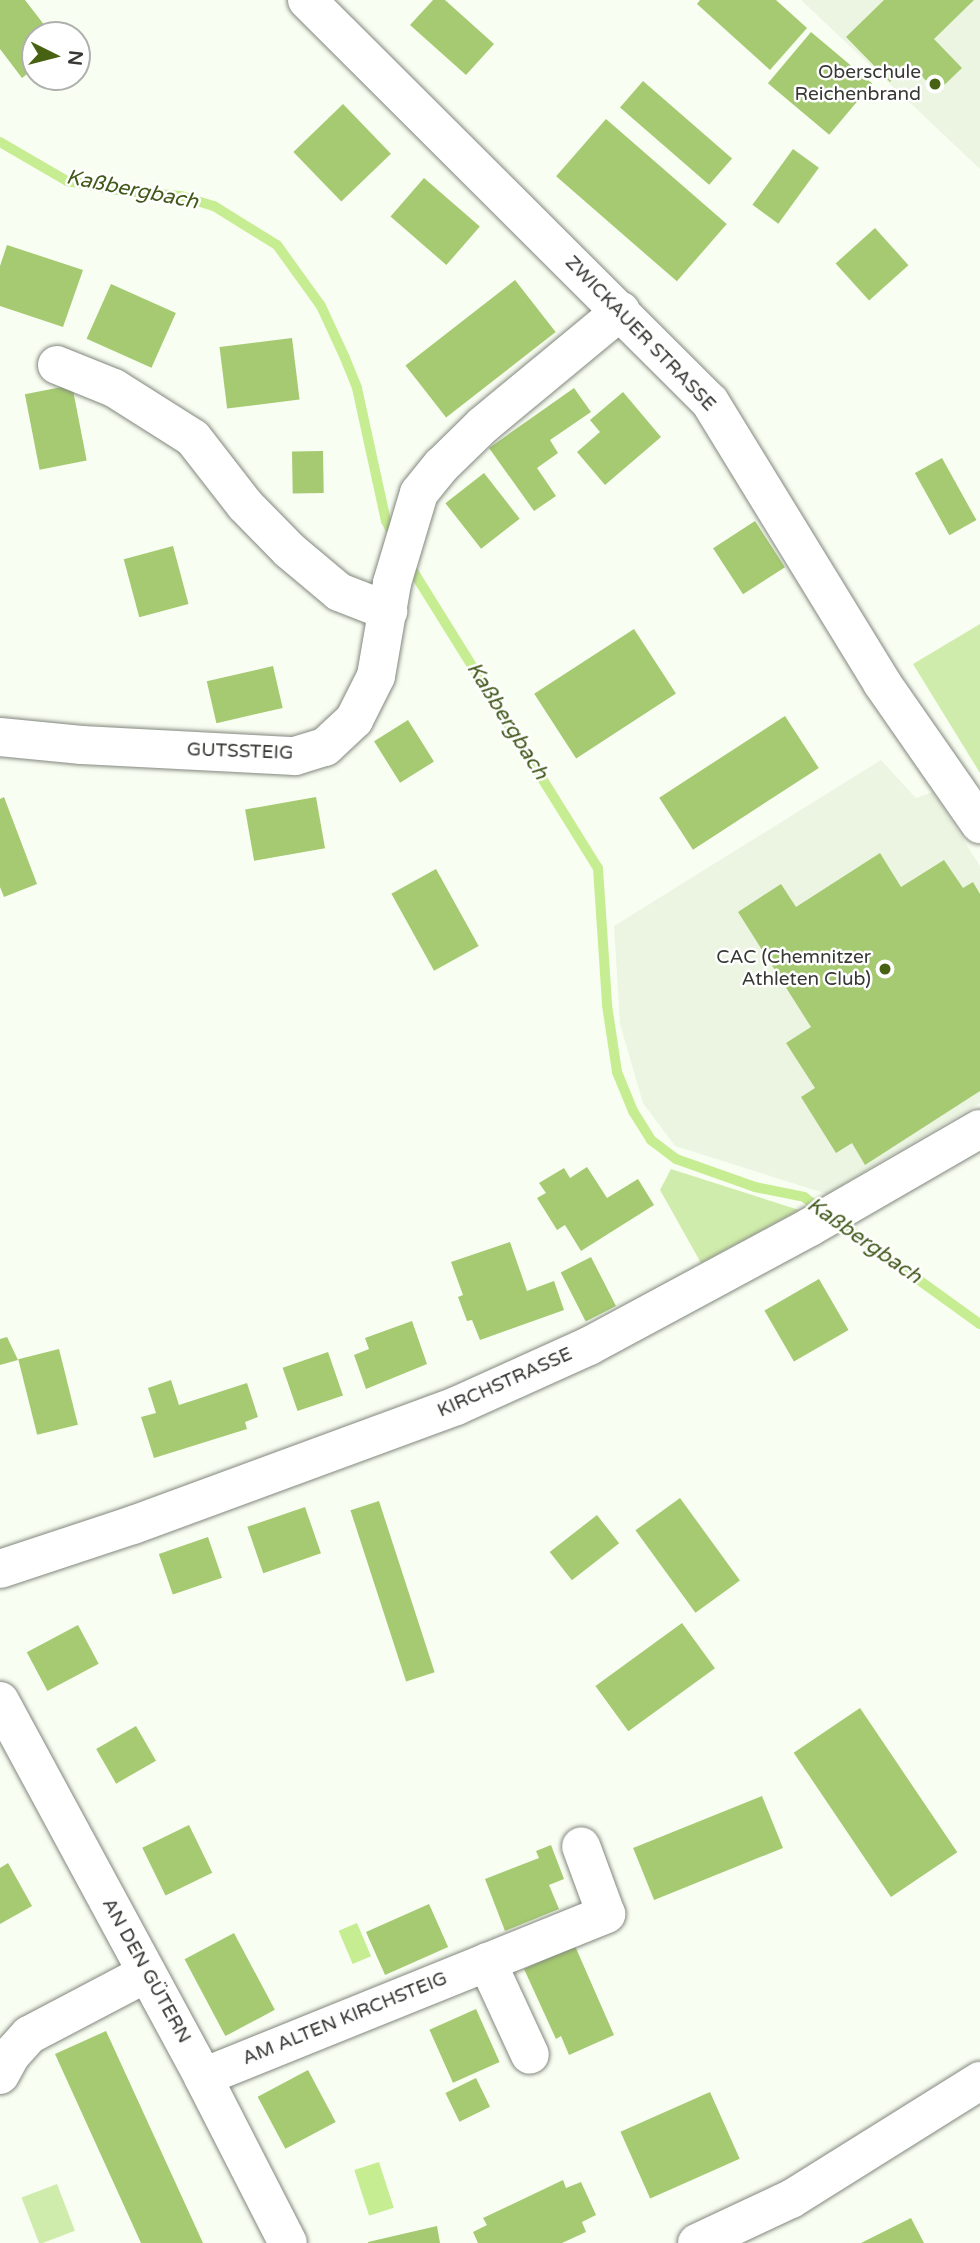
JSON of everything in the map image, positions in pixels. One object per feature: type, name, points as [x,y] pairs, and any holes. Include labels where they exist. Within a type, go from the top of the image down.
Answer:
[{"type":"street","name":"ZWICKAUER STRASSE","points":[[307,0],[710,402],[877,676],[980,824]]},
{"type":"street","name":"GUTSSTEIG","points":[[0,737],[82,745],[295,756],[325,747],[354,720],[376,676],[390,597],[419,493],[442,465],[483,425],[621,311]]},
{"type":"street","points":[[57,365],[114,388],[193,438],[244,505],[289,550],[340,592],[390,597]]},
{"type":"street","name":"KIRCHSTRASSE","points":[[0,1569],[145,1521],[456,1406],[589,1346],[810,1227],[980,1129]]},
{"type":"street","name":"AN DEN GÜTERN","points":[[0,1701],[203,2077],[288,2243]]},
{"type":"street","name":"AM ALTEN KIRCHSTEIG","points":[[203,2077],[606,1914],[581,1846]]},
{"type":"street","points":[[487,1962],[530,2055]]},
{"type":"street","points":[[0,2075],[11,2055],[29,2035],[147,1973]]},
{"type":"street","points":[[697,2243],[791,2199],[980,2081]]},
{"type":"shaded area","name":"Oberschule Reichenbrand","points":[[801,0],[980,0],[980,169]]},
{"type":"shaded area","points":[[980,624],[980,773],[913,664]]},
{"type":"shaded area","points":[[881,760],[916,798],[933,792],[980,866],[980,1103],[827,1194],[675,1146],[643,1103],[620,1024],[614,926]]},
{"type":"shaded area","points":[[671,1169],[799,1210],[701,1263],[660,1190]]},
{"type":"shaded area","points":[[357,1923],[371,1956],[353,1964],[339,1931]]},
{"type":"shaded area","points":[[379,2162],[394,2208],[369,2216],[354,2170]]},
{"type":"shaded area","points":[[57,2184],[75,2231],[39,2243],[22,2198]]},
{"type":"building","points":[[0,0],[25,0],[41,21],[21,21],[21,77],[0,49]]},
{"type":"building","points":[[433,0],[445,0],[494,44],[466,75],[410,25]]},
{"type":"building","points":[[700,0],[776,0],[807,28],[770,70],[697,4]]},
{"type":"building","points":[[884,0],[974,0],[934,39],[962,68],[937,92],[909,63],[890,82],[846,37]]},
{"type":"building","points":[[811,32],[872,83],[829,135],[768,83]]},
{"type":"building","points":[[643,81],[732,158],[709,185],[620,107]]},
{"type":"building","points":[[343,104],[391,154],[341,202],[293,152]]},
{"type":"building","points":[[606,119],[727,224],[677,281],[556,176]]},
{"type":"building","points":[[793,149],[819,168],[778,224],[752,205]]},
{"type":"building","points":[[424,178],[480,227],[446,265],[391,216]]},
{"type":"building","points":[[875,228],[908,265],[869,301],[836,263]]},
{"type":"building","points":[[7,245],[83,270],[63,327],[0,306],[0,266]]},
{"type":"building","points":[[515,280],[556,332],[446,418],[405,366]]},
{"type":"building","points":[[111,284],[176,313],[151,368],[87,339]]},
{"type":"building","points":[[292,338],[300,400],[227,408],[220,347]]},
{"type":"building","points":[[72,385],[87,461],[40,470],[25,394]]},
{"type":"building","points":[[574,388],[591,412],[550,440],[558,453],[537,468],[556,496],[534,511],[489,448]]},
{"type":"building","points":[[623,392],[661,437],[605,485],[577,452],[600,432],[590,420]]},
{"type":"building","points":[[323,451],[324,493],[293,494],[292,452]]},
{"type":"building","points":[[942,458],[976,520],[949,535],[915,473]]},
{"type":"building","points":[[484,473],[520,519],[481,549],[445,503]]},
{"type":"building","points":[[755,521],[785,567],[743,594],[713,548]]},
{"type":"building","points":[[173,546],[189,604],[139,617],[124,559]]},
{"type":"building","points":[[634,629],[676,694],[576,758],[534,694]]},
{"type":"building","points":[[273,666],[283,708],[216,723],[207,681]]},
{"type":"building","points":[[785,716],[819,768],[693,850],[659,798]]},
{"type":"building","points":[[408,720],[434,762],[400,783],[374,741]]},
{"type":"building","points":[[4,797],[37,884],[4,897],[0,887],[0,799]]},
{"type":"building","points":[[316,797],[325,848],[254,861],[245,810]]},
{"type":"building","points":[[880,853],[901,887],[944,860],[963,888],[973,882],[980,894],[980,1091],[865,1165],[852,1143],[836,1153],[801,1097],[815,1088],[786,1043],[811,1027],[738,912],[781,884],[796,907]]},
{"type":"building","points":[[436,869],[479,946],[434,971],[391,894]]},
{"type":"building","points":[[587,1167],[607,1198],[638,1179],[654,1205],[581,1251],[565,1225],[557,1230],[537,1198],[546,1193],[539,1183],[564,1168],[570,1178]]},
{"type":"building","points":[[510,1242],[527,1291],[554,1281],[564,1310],[480,1340],[472,1320],[467,1321],[458,1297],[463,1295],[451,1262]]},
{"type":"building","points":[[591,1257],[616,1306],[586,1321],[561,1272]]},
{"type":"building","points":[[819,1279],[848,1330],[794,1362],[764,1310]]},
{"type":"building","points":[[412,1321],[427,1364],[366,1389],[354,1355],[369,1349],[365,1338]]},
{"type":"building","points":[[7,1337],[18,1360],[0,1365],[0,1339]]},
{"type":"building","points":[[59,1349],[78,1425],[37,1435],[18,1359]]},
{"type":"building","points":[[328,1352],[343,1395],[298,1411],[283,1368]]},
{"type":"building","points":[[171,1380],[179,1405],[247,1383],[258,1417],[245,1422],[247,1429],[154,1458],[141,1417],[156,1413],[148,1388]]},
{"type":"building","points":[[680,1498],[740,1581],[695,1613],[636,1530]]},
{"type":"building","points":[[379,1501],[435,1672],[406,1681],[350,1510]]},
{"type":"building","points":[[305,1507],[321,1553],[263,1573],[247,1527]]},
{"type":"building","points":[[597,1515],[619,1543],[572,1580],[550,1552]]},
{"type":"building","points":[[208,1537],[222,1578],[173,1595],[159,1554]]},
{"type":"building","points":[[682,1623],[715,1668],[628,1731],[595,1686]]},
{"type":"building","points":[[78,1625],[99,1664],[47,1691],[27,1652]]},
{"type":"building","points":[[860,1708],[957,1852],[891,1897],[794,1753]]},
{"type":"building","points":[[136,1726],[156,1761],[116,1784],[96,1749]]},
{"type":"building","points":[[762,1796],[783,1848],[654,1900],[633,1848]]},
{"type":"building","points":[[189,1825],[212,1873],[165,1895],[142,1848]]},
{"type":"building","points":[[551,1845],[564,1879],[549,1885],[559,1909],[505,1931],[485,1879],[539,1858],[536,1851]]},
{"type":"building","points":[[8,1863],[32,1906],[0,1924],[0,1868]]},
{"type":"building","points":[[429,1904],[448,1947],[385,1975],[366,1932]]},
{"type":"building","points":[[234,1933],[275,2010],[225,2036],[185,1959]]},
{"type":"building","points":[[575,1946],[614,2035],[569,2055],[561,2036],[556,2039],[524,1969]]},
{"type":"building","points":[[476,2009],[500,2062],[453,2083],[429,2030]]},
{"type":"building","points":[[106,2031],[203,2243],[141,2243],[55,2054]]},
{"type":"building","points":[[308,2070],[336,2122],[285,2149],[258,2097]]},
{"type":"building","points":[[476,2078],[490,2107],[459,2122],[445,2093]]},
{"type":"building","points":[[710,2092],[740,2159],[650,2199],[620,2132]]},
{"type":"building","points":[[563,2180],[566,2188],[581,2182],[596,2215],[582,2222],[586,2232],[562,2243],[478,2243],[473,2232],[487,2225],[483,2218]]},
{"type":"building","points":[[911,2218],[924,2243],[861,2243]]},
{"type":"building","points":[[437,2226],[440,2243],[368,2243],[368,2242]]},
{"type":"waterway","name":"Kaßbergbach","points":[[0,142],[67,181],[124,191],[181,196],[214,206],[277,245],[321,306],[345,358],[357,388],[386,521],[394,536]]},
{"type":"waterway","name":"Kaßbergbach","points":[[408,563],[598,868],[607,1005],[617,1072],[633,1111],[651,1140],[676,1159],[755,1187],[804,1197],[824,1212]]},
{"type":"waterway","name":"Kaßbergbach","points":[[837,1221],[980,1324]]},
{"type":"place","name":"Oberschule Reichenbrand","points":[[935,84]]},
{"type":"place","name":"CAC (Chemnitzer Athleten Club)","points":[[885,969]]}]
